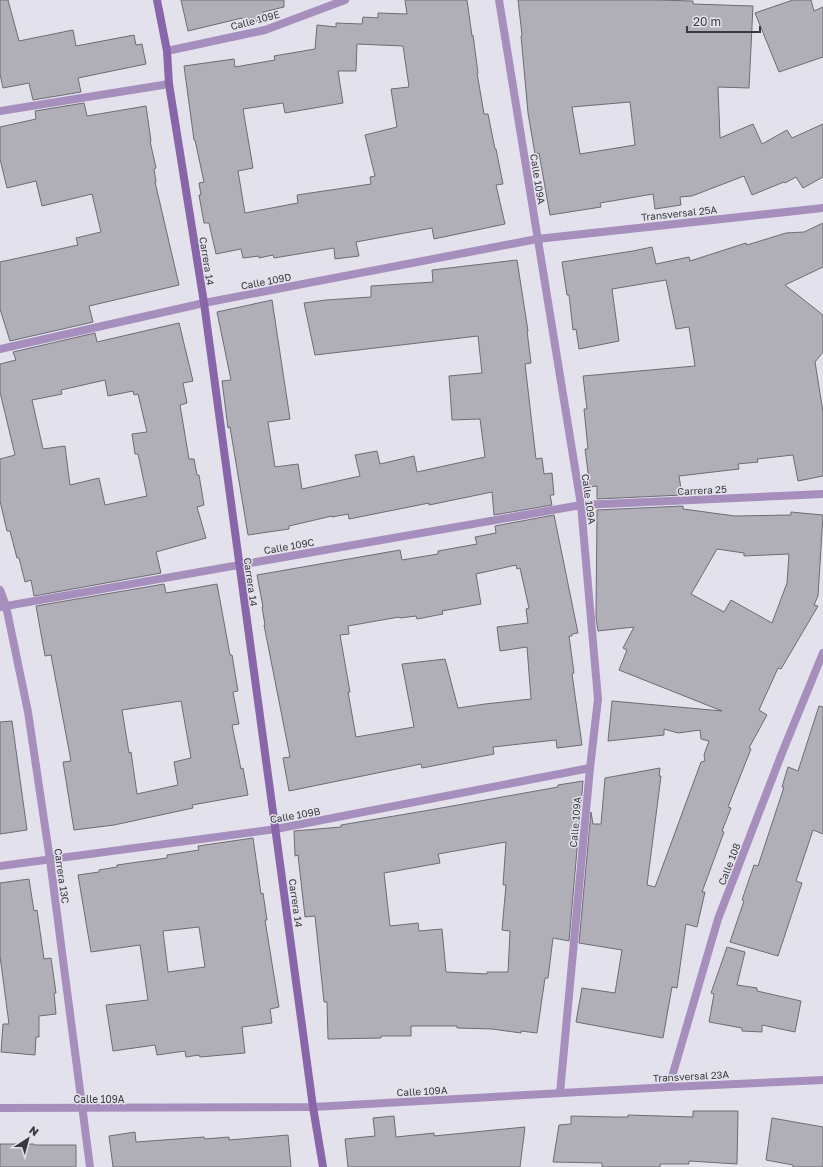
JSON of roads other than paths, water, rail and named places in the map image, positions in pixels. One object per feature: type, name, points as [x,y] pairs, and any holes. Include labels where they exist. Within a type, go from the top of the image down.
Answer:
[{"type":"street","name":"Carrera 14","points":[[157,0],[167,51],[169,84],[204,303],[238,565],[276,829],[313,1108],[323,1167]]},
{"type":"street","name":"Calle 109E","points":[[167,51],[265,30],[345,0]]},
{"type":"street","name":"Calle 109A","points":[[0,1108],[313,1108],[560,1093],[590,768],[598,699],[581,505],[498,0]]},
{"type":"street","points":[[0,111],[169,84]]},
{"type":"street","name":"Transversal 25A","points":[[537,239],[823,208]]},
{"type":"street","name":"Calle 109D","points":[[0,349],[204,303],[537,239]]},
{"type":"street","name":"Carrera 25","points":[[581,505],[823,494]]},
{"type":"street","name":"Calle 109C","points":[[3,607],[581,505]]},
{"type":"street","name":"Carrera 13C","points":[[0,590],[28,712],[50,860],[90,1167]]},
{"type":"street","name":"Calle 108","points":[[669,1087],[718,919],[782,753],[823,653]]},
{"type":"street","name":"Calle 109B","points":[[0,866],[276,829],[590,768]]},
{"type":"street","name":"Transversal 23A","points":[[560,1093],[823,1080]]}]
